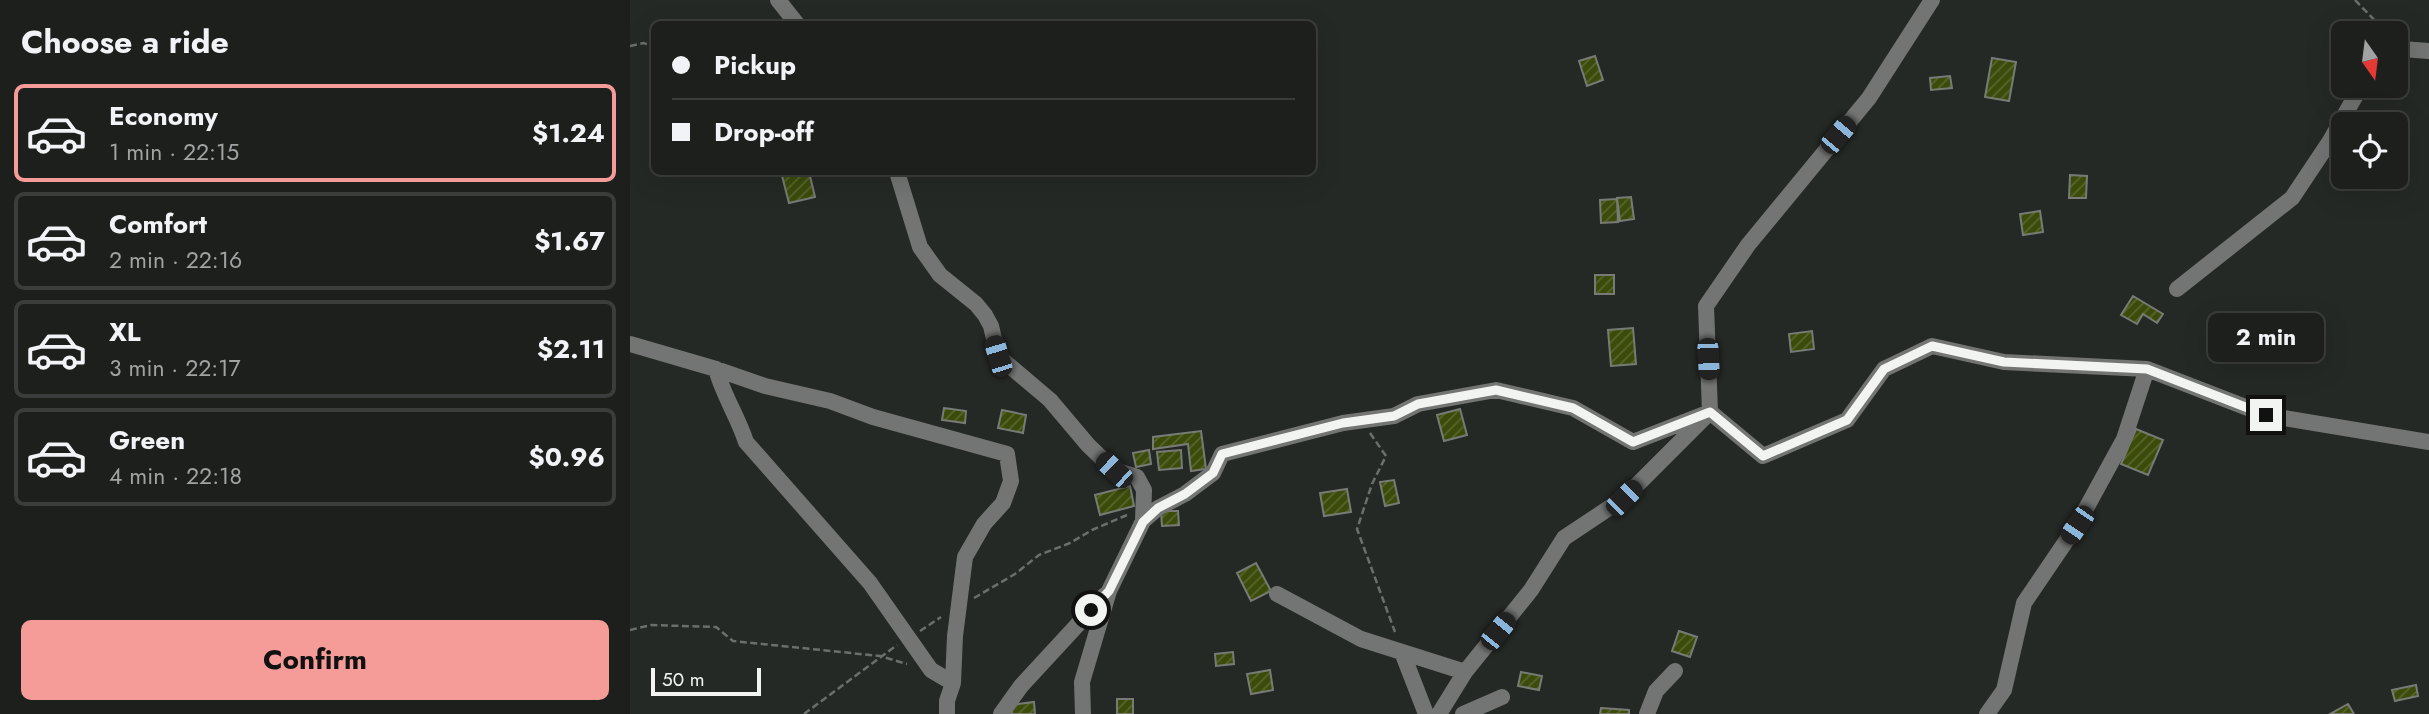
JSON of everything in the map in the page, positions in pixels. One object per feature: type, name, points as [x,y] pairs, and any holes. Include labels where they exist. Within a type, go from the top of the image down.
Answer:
[{"type":"street","points":[[778,0],[795,21]]},
{"type":"street","points":[[1439,714],[1465,671],[1531,590],[1564,538],[1624,498],[1710,412],[1706,306],[1748,245],[1869,98],[1932,0]]},
{"type":"street","points":[[2408,49],[2429,51]]},
{"type":"street","points":[[2177,289],[2292,198],[2330,141],[2354,98]]},
{"type":"street","points":[[898,175],[920,247],[940,275],[976,304],[985,315],[991,326],[998,356],[1050,400],[1087,445],[1114,470],[1137,477],[1144,490],[1143,522]]},
{"type":"street","points":[[630,344],[765,386],[830,401],[873,417],[1007,454],[1011,481],[1003,503],[984,524],[965,557],[955,636],[953,683],[947,701],[947,714]]},
{"type":"street","points":[[1710,412],[1763,456],[1847,420],[1884,369],[1932,346],[2004,362],[2147,369],[2266,415],[2429,442]]},
{"type":"street","points":[[716,369],[746,442],[870,583],[931,670],[953,683]]},
{"type":"street","points":[[1987,714],[2004,690],[2024,603],[2077,525],[2124,439],[2147,369]]},
{"type":"street","points":[[1083,714],[1082,682],[1109,591],[1143,522],[1158,508],[1185,494],[1213,473],[1222,454],[1360,421],[1394,416],[1418,404],[1496,390],[1573,408],[1633,442],[1710,412]]},
{"type":"street","points":[[1001,714],[1021,686],[1109,591]]},
{"type":"street","points":[[1277,594],[1361,639],[1465,671]]},
{"type":"street","points":[[1402,652],[1426,714]]},
{"type":"street","points":[[1647,714],[1656,691],[1675,671]]},
{"type":"street","points":[[1463,714],[1502,697]]},
{"type":"path","points":[[2356,0],[2376,21]]},
{"type":"path","points":[[630,46],[644,43],[651,46]]},
{"type":"path","points":[[1360,421],[1386,456],[1372,484],[1357,529],[1402,652]]},
{"type":"path","points":[[630,630],[651,625],[716,627],[733,641],[880,656],[931,670]]},
{"type":"building","points":[[1595,56],[1603,80],[1587,86],[1579,61]]},
{"type":"building","points":[[1992,58],[2016,62],[2009,101],[1985,97]]},
{"type":"building","points":[[1950,76],[1952,88],[1931,90],[1930,78]]},
{"type":"building","points":[[782,175],[810,175],[815,197],[789,203]]},
{"type":"building","points":[[2070,175],[2087,176],[2086,198],[2069,198]]},
{"type":"building","points":[[1631,197],[1634,219],[1620,221],[1617,198]]},
{"type":"building","points":[[1617,199],[1618,222],[1601,223],[1600,200]]},
{"type":"building","points":[[2040,211],[2043,232],[2023,235],[2020,214]]},
{"type":"building","points":[[1595,275],[1614,275],[1614,294],[1595,294]]},
{"type":"building","points":[[2133,296],[2163,314],[2157,323],[2143,314],[2137,324],[2121,315]]},
{"type":"building","points":[[1633,328],[1636,364],[1611,366],[1608,330]]},
{"type":"building","points":[[1812,331],[1814,349],[1791,352],[1789,334]]},
{"type":"building","points":[[944,408],[966,411],[965,423],[942,420]]},
{"type":"building","points":[[1460,409],[1467,435],[1444,441],[1437,415]]},
{"type":"building","points":[[1002,410],[1026,415],[1023,433],[998,428]]},
{"type":"building","points":[[2136,429],[2163,440],[2148,475],[2121,464]]},
{"type":"building","points":[[1201,431],[1206,469],[1191,471],[1188,444],[1153,449],[1153,437]]},
{"type":"building","points":[[1149,450],[1151,464],[1136,467],[1133,453]]},
{"type":"building","points":[[1181,450],[1182,468],[1159,470],[1157,452]]},
{"type":"building","points":[[1394,480],[1399,503],[1385,506],[1380,482]]},
{"type":"building","points":[[1130,486],[1134,506],[1100,515],[1095,495]]},
{"type":"building","points":[[1347,489],[1351,512],[1324,516],[1320,493]]},
{"type":"building","points":[[1161,511],[1178,511],[1179,525],[1162,526]]},
{"type":"building","points":[[1256,563],[1271,591],[1251,601],[1237,573]]},
{"type":"building","points":[[1679,631],[1697,637],[1690,657],[1672,651]]},
{"type":"building","points":[[1233,652],[1234,664],[1216,666],[1215,654]]},
{"type":"building","points":[[1270,670],[1273,690],[1251,694],[1247,674]]},
{"type":"building","points":[[1521,672],[1542,676],[1539,690],[1518,686]]},
{"type":"building","points":[[2416,685],[2418,696],[2395,701],[2392,690]]},
{"type":"building","points":[[1117,699],[1133,699],[1133,714],[1117,714]]},
{"type":"building","points":[[1034,702],[1035,714],[1012,714],[1011,705]]},
{"type":"building","points":[[2348,704],[2354,714],[2330,714]]},
{"type":"building","points":[[1601,708],[1629,710],[1629,714],[1600,714]]},
{"type":"route","points":[[1091,610],[1109,591],[1143,522],[1158,508],[1185,494],[1213,473],[1222,454],[1343,423],[1394,416],[1418,404],[1496,390],[1573,408],[1633,442],[1710,412],[1763,456],[1847,420],[1884,369],[1932,346],[2004,362],[2147,369],[2266,415]]}]
